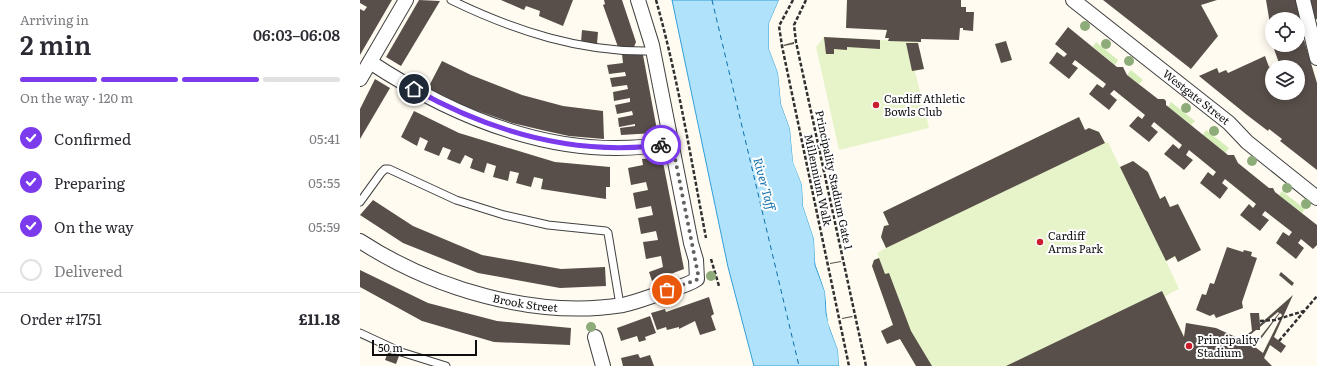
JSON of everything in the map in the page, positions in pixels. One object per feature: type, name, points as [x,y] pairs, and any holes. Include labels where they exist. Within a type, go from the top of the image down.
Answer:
[{"type":"street","points":[[360,79],[406,0]]},
{"type":"street","points":[[370,62],[444,105],[470,117],[553,142],[592,148],[633,148],[672,143],[653,50],[638,0]]},
{"type":"street","name":"Westgate Street","points":[[1074,0],[1229,123],[1247,142],[1317,198]]},
{"type":"street","points":[[1303,0],[1317,58]]},
{"type":"street","name":"Brook Street","points":[[361,243],[417,272],[481,295],[545,306],[586,308],[620,305],[659,294],[698,279],[696,260],[691,243],[672,143]]},
{"type":"street","points":[[595,337],[603,366]]},
{"type":"lane","points":[[451,0],[489,18],[557,40],[601,49],[653,50]]},
{"type":"lane","points":[[360,202],[381,173],[385,169],[389,169],[456,200],[504,215],[554,226],[606,231],[608,233],[620,305]]},
{"type":"lane","points":[[360,333],[401,352],[446,366]]},
{"type":"path","points":[[656,0],[666,34],[689,147],[706,242]]},
{"type":"path","name":"Millennium Walk","points":[[793,0],[779,26],[782,46],[849,366]]},
{"type":"path","name":"Principality Stadium Gate 1","points":[[806,0],[794,25],[796,42],[866,366]]},
{"type":"path","points":[[709,253],[719,286]]},
{"type":"path","points":[[1279,341],[1317,296]]},
{"type":"path","points":[[1260,321],[1275,320],[1305,310]]},
{"type":"green space","name":"Cardiff Athletic Bowls Club","points":[[824,37],[917,42],[924,69],[915,71],[929,128],[839,150],[816,47]]},
{"type":"green space","points":[[1096,42],[1118,60],[1115,65],[1093,47]]},
{"type":"green space","points":[[1131,70],[1143,80],[1139,84],[1127,75]]},
{"type":"green space","points":[[1171,102],[1195,121],[1191,125],[1168,107]]},
{"type":"green space","name":"Cardiff Arms Park","points":[[1079,117],[1085,130],[1089,128],[1099,132],[1105,143],[1108,142],[1120,167],[1133,161],[1148,172],[1160,199],[1165,196],[1170,207],[1178,204],[1201,250],[1178,262],[1175,257],[1166,261],[1179,289],[1165,296],[1184,336],[1186,323],[1223,332],[1243,342],[1272,366],[916,366],[900,339],[887,344],[881,331],[893,324],[872,266],[874,260],[879,258],[877,253],[886,248],[881,237],[884,226],[888,224],[883,212]]},
{"type":"green space","points":[[1206,130],[1229,148],[1225,153],[1203,135]]},
{"type":"green space","points":[[1282,191],[1305,209],[1302,213],[1279,195]]},
{"type":"water","name":"River Taff","points":[[672,0],[779,0],[769,23],[769,49],[778,73],[781,104],[790,129],[793,161],[802,185],[803,206],[814,239],[815,265],[825,292],[826,313],[838,350],[839,366],[754,366],[728,267]]},
{"type":"pier","points":[[779,0],[781,0],[772,19],[771,48],[780,73],[783,104],[792,128],[795,161],[804,184],[805,206],[816,239],[817,265],[827,292],[828,318],[839,349],[841,366],[839,366],[838,350],[828,323],[825,292],[815,261],[814,239],[803,206],[802,185],[793,162],[790,129],[781,104],[778,73],[769,49],[769,23]]},
{"type":"building","points":[[360,0],[392,0],[360,55],[360,9],[364,11],[367,7],[360,3]]},
{"type":"building","points":[[419,0],[440,1],[401,66],[386,57]]},
{"type":"building","points":[[501,0],[573,0],[563,26],[539,16],[540,11],[526,6],[524,10]]},
{"type":"building","points":[[604,0],[622,0],[636,42],[634,47],[618,47],[603,5],[605,4]]},
{"type":"building","points":[[847,0],[961,0],[961,7],[966,7],[966,12],[974,12],[973,31],[963,30],[963,28],[960,28],[959,40],[921,39],[921,42],[888,41],[889,38],[885,38],[887,30],[846,28]]},
{"type":"building","points":[[1103,0],[1217,0],[1201,5],[1218,36],[1191,69]]},
{"type":"building","points":[[1266,0],[1297,0],[1300,12],[1268,12]]},
{"type":"building","points":[[1309,0],[1317,0],[1317,19],[1313,20]]},
{"type":"building","points":[[1068,27],[1117,67],[1123,67],[1127,75],[1158,99],[1164,99],[1166,101],[1166,105],[1228,155],[1234,155],[1238,163],[1269,188],[1273,188],[1275,192],[1317,225],[1317,245],[1313,249],[1301,239],[1298,243],[1304,248],[1296,259],[1276,243],[1283,232],[1289,236],[1292,232],[1265,211],[1262,215],[1269,220],[1260,231],[1240,215],[1249,204],[1253,208],[1256,204],[1225,179],[1222,183],[1228,188],[1220,199],[1200,183],[1208,172],[1213,176],[1216,172],[1189,150],[1186,155],[1193,160],[1184,170],[1164,154],[1173,144],[1179,149],[1182,145],[1154,122],[1151,126],[1158,132],[1149,142],[1129,126],[1138,116],[1142,119],[1145,115],[1114,90],[1110,94],[1117,100],[1109,110],[1089,94],[1097,84],[1103,88],[1106,84],[1075,60],[1072,64],[1078,68],[1069,79],[1049,63],[1057,52],[1064,57],[1067,54],[1055,44]]},
{"type":"building","points":[[582,30],[598,32],[597,44],[581,42]]},
{"type":"building","points":[[824,37],[880,40],[880,49],[847,47],[847,50],[834,49],[834,54],[826,54]]},
{"type":"building","points":[[1006,41],[1012,60],[1001,63],[995,44]]},
{"type":"building","points":[[794,42],[794,44],[783,45]]},
{"type":"building","points":[[906,43],[918,43],[924,69],[912,71]]},
{"type":"building","points":[[1305,43],[1317,83],[1317,170],[1280,141],[1282,139],[1269,129],[1268,131],[1199,76],[1217,68],[1219,73],[1226,70],[1228,73],[1265,56],[1266,60],[1265,60],[1265,100],[1305,100],[1305,60],[1278,60],[1275,52],[1305,52]]},
{"type":"building","points":[[622,54],[643,55],[657,130],[655,133],[621,135],[620,128],[635,126],[635,124],[619,127],[618,118],[633,115],[632,111],[617,114],[615,105],[630,102],[630,98],[614,101],[613,92],[628,89],[627,85],[612,87],[610,78],[626,76],[625,72],[609,74],[607,65],[623,63]]},
{"type":"building","points":[[442,61],[471,75],[522,95],[563,106],[603,111],[604,139],[569,136],[546,131],[512,123],[467,107],[428,88]]},
{"type":"building","points":[[375,79],[390,88],[360,139],[360,109]]},
{"type":"building","points":[[414,111],[459,133],[555,162],[610,167],[610,187],[606,187],[606,199],[541,189],[543,179],[534,177],[531,187],[516,183],[519,173],[510,171],[508,181],[493,177],[496,166],[487,163],[484,173],[470,168],[473,159],[465,155],[460,164],[447,159],[451,150],[443,147],[439,156],[424,150],[428,141],[420,137],[417,146],[401,137]]},
{"type":"building","points":[[1079,117],[1085,130],[1089,128],[1099,132],[1105,143],[886,248],[881,237],[884,226],[889,225],[883,212]]},
{"type":"building","points":[[662,157],[684,269],[652,281],[649,272],[663,267],[661,256],[646,259],[643,242],[658,240],[656,231],[641,234],[638,218],[653,215],[651,206],[636,209],[633,193],[648,190],[646,182],[631,185],[628,168],[643,165],[642,159]]},
{"type":"building","points":[[1133,161],[1148,172],[1160,199],[1165,196],[1170,207],[1178,204],[1201,250],[1178,262],[1175,256],[1166,261],[1120,167]]},
{"type":"building","points":[[373,200],[413,226],[482,255],[561,269],[605,267],[606,286],[560,288],[478,273],[403,243],[360,215]]},
{"type":"building","points":[[1227,247],[1243,252],[1244,250],[1252,252],[1251,256],[1257,258],[1242,302],[1243,308],[1216,318],[1214,314],[1210,316],[1196,310],[1202,294],[1206,295],[1210,283],[1214,284]]},
{"type":"building","points":[[879,258],[885,274],[889,273],[911,331],[932,366],[916,366],[900,339],[887,344],[881,331],[893,325],[872,266],[874,260]]},
{"type":"building","points":[[841,262],[830,264],[830,263]]},
{"type":"building","points":[[360,270],[428,303],[497,321],[571,328],[570,345],[494,342],[422,321],[360,287]]},
{"type":"building","points":[[1281,272],[1294,283],[1292,286],[1279,275]]},
{"type":"building","points":[[1162,291],[1184,337],[1186,323],[1216,328],[1240,339],[1252,331],[1250,313],[1259,313],[1260,324],[1293,295],[1274,337],[1286,346],[1281,353],[1270,345],[1264,358],[1272,366],[1006,366]],"holes":[[[1278,312],[1279,313],[1253,346],[1245,339],[1256,330],[1260,330],[1260,327]],[[1280,313],[1282,315],[1263,353],[1255,347]]]},
{"type":"building","points":[[709,297],[714,314],[711,316],[716,330],[700,335],[695,321],[679,329],[679,327],[667,330],[666,327],[657,330],[651,313],[665,309],[666,312]]},
{"type":"building","points":[[650,316],[656,333],[645,337],[646,340],[639,342],[637,336],[621,341],[617,328]]},
{"type":"building","points":[[853,317],[842,319],[842,318]]},
{"type":"building","points":[[388,352],[399,356],[396,364],[385,360]]},
{"type":"building","points":[[638,354],[640,358],[650,355],[654,366],[623,366],[621,358]]},
{"type":"ferry route","points":[[712,0],[799,366]]},
{"type":"way so far","points":[[661,145],[672,143],[698,274],[698,279],[667,290]]},
{"type":"place","name":"Cardiff Athletic Bowls Club","points":[[876,105]]},
{"type":"place","name":"Cardiff Arms Park","points":[[1040,242]]},
{"type":"place","name":"Principality Stadium","points":[[1189,346]]},
{"type":"route","points":[[414,89],[449,108],[470,117],[553,142],[592,148],[633,148],[661,145]]}]
